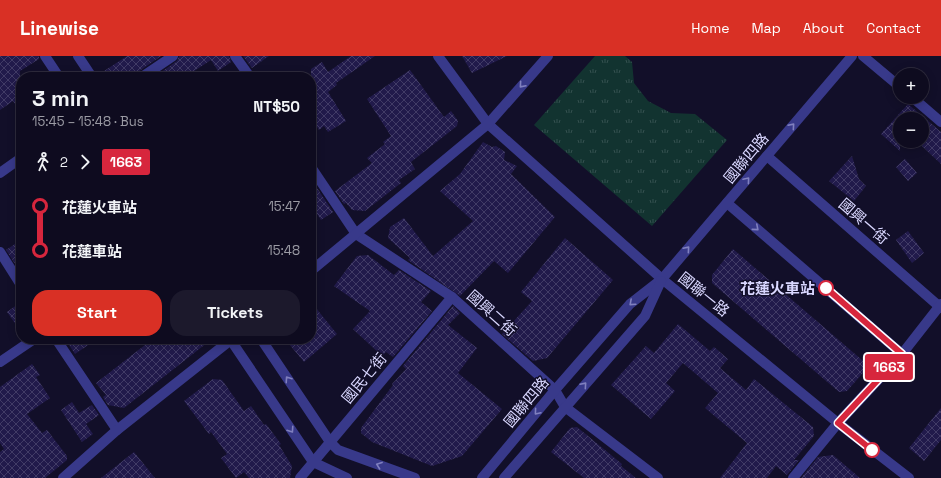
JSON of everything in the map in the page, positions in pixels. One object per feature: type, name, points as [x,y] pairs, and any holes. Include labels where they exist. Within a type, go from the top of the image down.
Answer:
[{"type":"street","points":[[45,56],[56,72]]},
{"type":"street","points":[[78,56],[89,72]]},
{"type":"street","points":[[149,72],[173,56]]},
{"type":"street","points":[[235,56],[246,72]]},
{"type":"street","name":"國聯一路","points":[[438,56],[488,124],[662,279],[838,423],[909,478]]},
{"type":"street","points":[[316,268],[488,124],[548,56]]},
{"type":"street","name":"國聯四路","points":[[482,478],[555,390],[630,304],[662,279],[852,56]]},
{"type":"street","points":[[863,56],[893,81]]},
{"type":"street","points":[[920,104],[941,122]]},
{"type":"street","name":"國興一街","points":[[767,156],[940,306]]},
{"type":"street","points":[[0,172],[16,161]]},
{"type":"street","name":"國興二街","points":[[316,174],[356,234],[452,297],[555,390],[565,407],[658,478]]},
{"type":"street","points":[[727,203],[902,354]]},
{"type":"street","points":[[0,252],[16,276]]},
{"type":"street","name":"國聯四路","points":[[504,478],[644,316],[662,279]]},
{"type":"street","name":"國民七街","points":[[300,478],[452,297]]},
{"type":"street","points":[[793,478],[838,423],[902,354],[940,306]]},
{"type":"street","points":[[0,362],[27,344]]},
{"type":"street","points":[[59,344],[117,430]]},
{"type":"street","points":[[63,478],[117,430],[225,344]]},
{"type":"street","points":[[234,344],[313,462],[347,478]]},
{"type":"street","points":[[264,344],[330,442],[338,450],[415,478]]},
{"type":"green space","points":[[595,56],[625,56],[632,62],[634,83],[648,101],[671,113],[695,114],[727,140],[652,226],[534,125]]},
{"type":"building","points":[[0,56],[39,56],[39,59],[20,72],[16,72],[16,106],[13,101],[0,110]]},
{"type":"building","points":[[127,56],[161,56],[138,72],[103,72]]},
{"type":"building","points":[[179,56],[229,56],[231,62],[218,71],[211,60],[193,72],[161,72],[177,61]]},
{"type":"building","points":[[243,56],[269,56],[252,68]]},
{"type":"building","points":[[351,56],[375,56],[336,83],[337,85],[328,92],[346,121],[328,132],[324,126],[319,130],[316,125],[316,72],[311,72],[311,69],[322,62],[328,72]]},
{"type":"building","points":[[462,56],[507,56],[472,73]]},
{"type":"building","points":[[410,70],[444,117],[451,111],[458,121],[457,126],[411,162],[415,169],[399,180],[401,183],[365,211],[352,210],[346,203],[344,204],[335,191],[372,163],[367,158],[385,144],[383,142],[391,136],[367,99]]},
{"type":"building","points":[[908,104],[917,112],[901,112]]},
{"type":"building","points":[[893,121],[893,145],[881,134]]},
{"type":"building","points":[[929,122],[941,132],[941,164],[924,148],[929,148]]},
{"type":"building","points":[[483,142],[492,147],[496,146],[505,152],[504,160],[517,166],[511,174],[555,217],[508,273],[494,261],[460,296],[408,260],[410,258],[388,238],[390,227],[404,218],[433,256],[473,221],[440,191],[460,174]]},
{"type":"building","points":[[852,156],[859,179],[866,186],[854,201],[829,181]]},
{"type":"building","points":[[905,159],[917,173],[908,181],[896,167]]},
{"type":"building","points":[[316,186],[333,212],[321,220],[316,212]]},
{"type":"building","points":[[908,231],[924,253],[912,263],[896,240]]},
{"type":"building","points":[[565,238],[613,280],[547,358],[533,361],[502,334],[532,301],[521,292]]},
{"type":"building","points":[[16,243],[16,265],[6,250]]},
{"type":"building","points":[[733,249],[869,366],[847,391],[839,392],[712,283],[712,275]]},
{"type":"building","points":[[368,255],[394,275],[399,270],[431,291],[421,302],[432,311],[393,357],[386,352],[382,356],[353,329],[370,311],[334,286],[357,256]]},
{"type":"building","points":[[16,306],[16,325],[7,312]]},
{"type":"building","points":[[453,306],[460,313],[448,325],[477,348],[458,373],[502,409],[462,456],[432,466],[372,442],[361,433],[361,428],[393,385],[392,384],[406,369],[403,366]]},
{"type":"building","points":[[316,308],[337,334],[304,362],[289,344],[316,344]]},
{"type":"building","points":[[678,324],[710,351],[714,347],[728,359],[720,368],[746,390],[754,379],[813,427],[814,436],[794,460],[799,460],[787,475],[776,466],[767,478],[720,478],[747,443],[705,408],[718,393],[683,363],[666,383],[675,391],[651,419],[611,385],[646,346],[654,353]]},
{"type":"building","points":[[68,344],[90,344],[75,354]]},
{"type":"building","points":[[144,344],[206,344],[124,408],[108,405],[103,397],[106,395],[96,383]]},
{"type":"building","points":[[32,364],[40,375],[36,377],[50,398],[27,414],[42,433],[47,430],[67,456],[67,460],[45,478],[0,478],[0,452],[4,449],[0,443],[0,387]]},
{"type":"building","points":[[213,379],[222,380],[244,411],[251,406],[264,425],[266,424],[281,444],[279,445],[292,466],[290,478],[249,478],[244,472],[236,478],[221,458],[227,454],[211,432],[209,434],[184,401]]},
{"type":"building","points":[[72,402],[79,413],[92,405],[99,415],[86,424],[93,434],[82,442],[61,410]]},
{"type":"building","points":[[941,408],[941,440],[924,461],[909,448]]},
{"type":"building","points":[[577,427],[622,464],[621,466],[636,478],[584,478],[551,452],[570,428]]},
{"type":"building","points":[[134,452],[155,478],[101,478]]},
{"type":"building","points":[[833,455],[860,478],[801,478],[818,457]]},
{"type":"bus line","name":"1663","points":[[826,288],[902,354],[838,423],[872,450]]},
{"type":"place","name":"花蓮火車站","points":[[826,288]]}]
